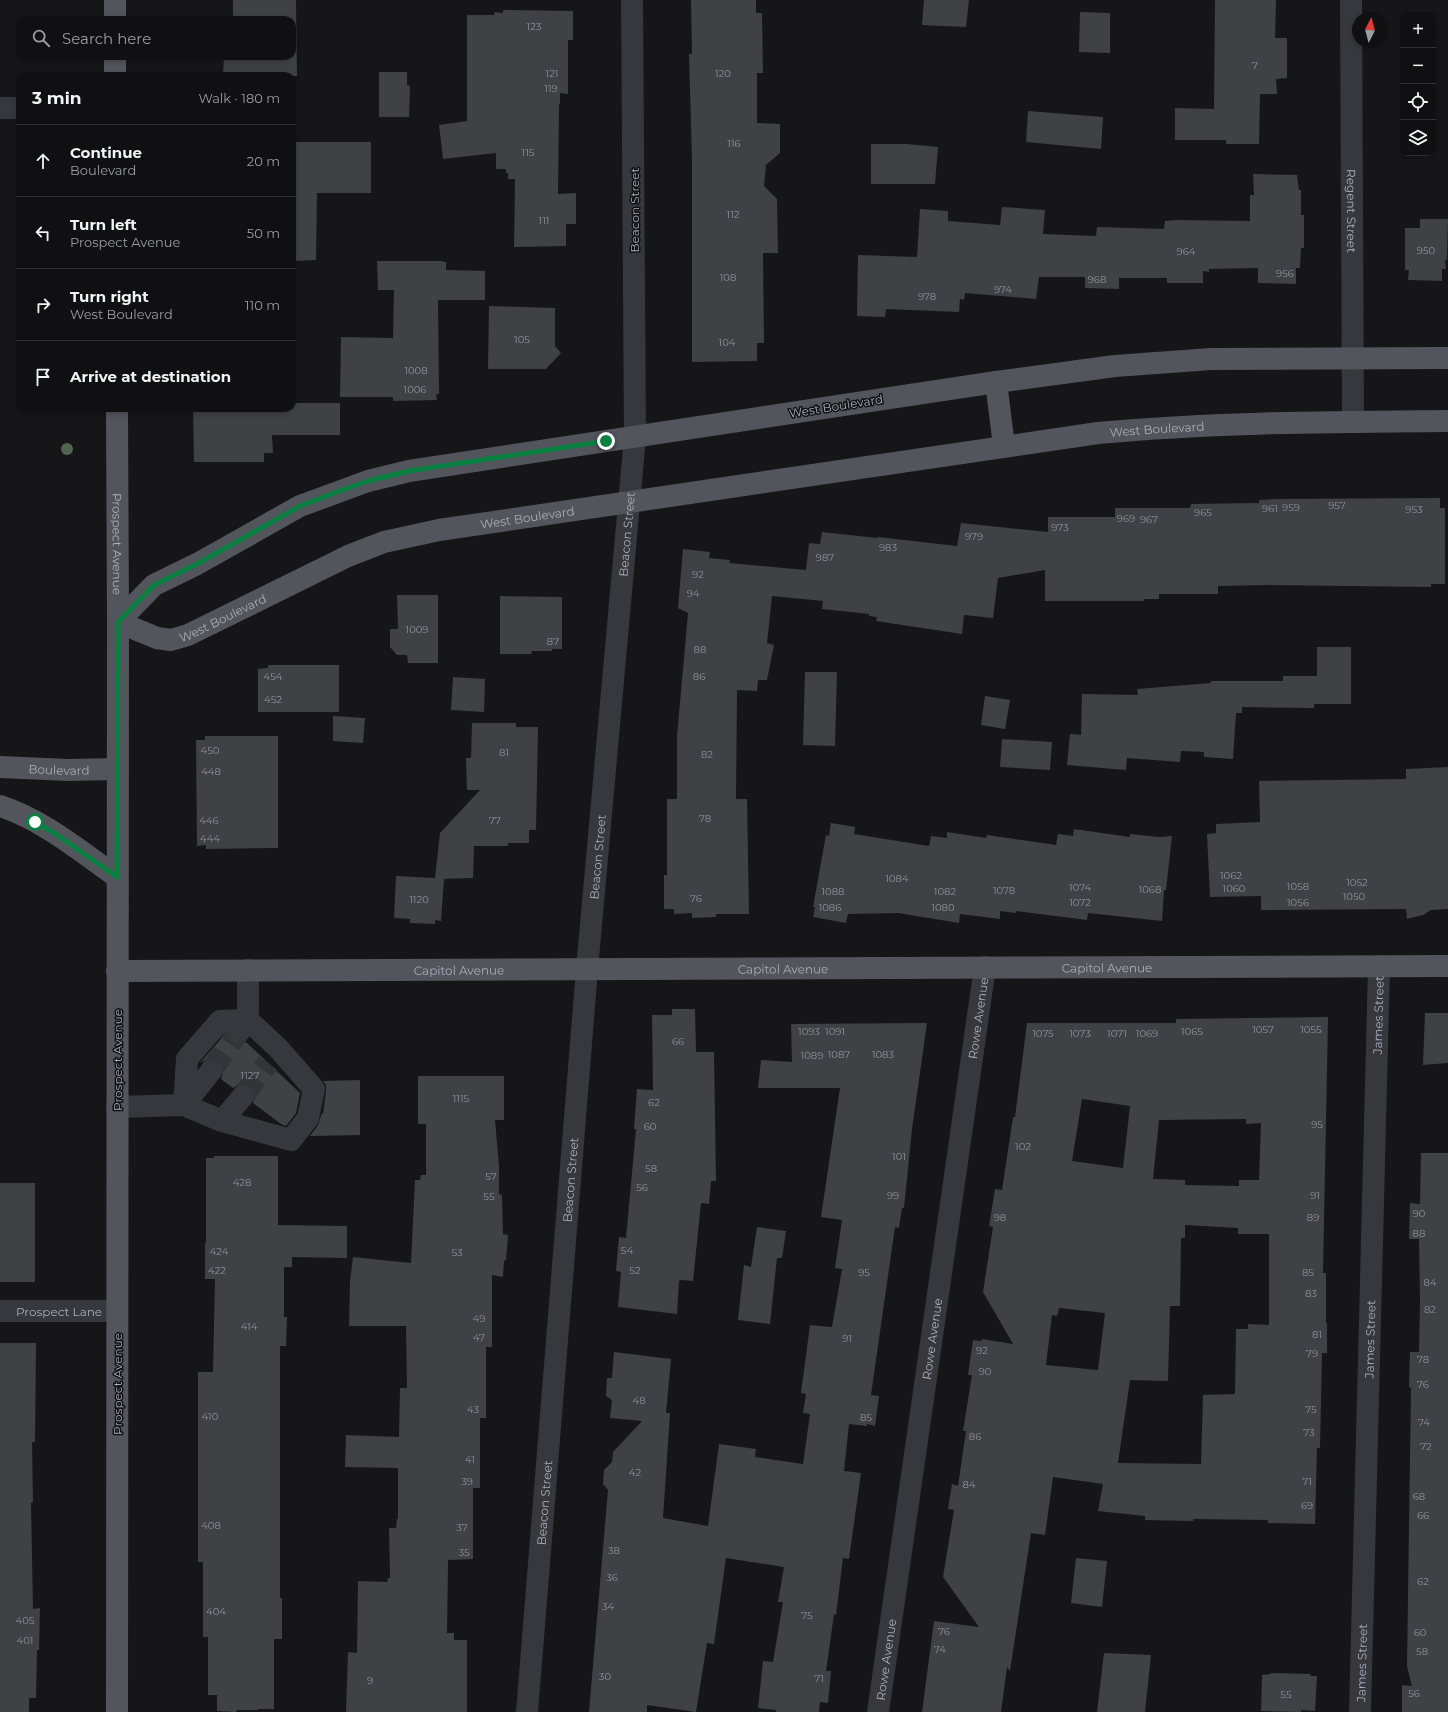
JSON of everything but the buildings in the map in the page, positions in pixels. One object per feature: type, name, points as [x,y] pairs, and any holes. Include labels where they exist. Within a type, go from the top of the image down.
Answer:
[{"type":"main road","points":[[115,0],[115,16]]},
{"type":"main road","points":[[115,60],[115,72]]},
{"type":"main road","name":"West Boulevard","points":[[1448,358],[1211,359],[1115,366],[996,382],[409,471],[368,481],[300,506],[197,564],[154,585],[118,622],[157,638],[171,640],[188,635],[348,556],[384,542],[439,530],[1098,433],[1160,427],[1448,421]]},
{"type":"main road","points":[[996,382],[1004,446]]},
{"type":"main road","name":"Prospect Avenue","points":[[117,412],[117,1712]]},
{"type":"main road","name":"Boulevard","points":[[0,767],[69,770],[118,769]]},
{"type":"main road","points":[[0,806],[22,815],[54,833],[117,877]]},
{"type":"main road","name":"Capitol Avenue","points":[[117,971],[1448,966]]},
{"type":"street","name":"Beacon Street","points":[[527,1712],[588,969],[635,437],[632,0]]},
{"type":"street","name":"Regent Street","points":[[1351,0],[1353,422]]},
{"type":"street","points":[[0,108],[16,108]]},
{"type":"street","name":"James Street","points":[[1360,1712],[1379,966]]},
{"type":"street","name":"Rowe Avenue","points":[[878,1712],[985,967]]},
{"type":"street","points":[[242,1027],[248,970]]},
{"type":"street","points":[[117,1107],[184,1105],[222,1121],[290,1140],[308,1118],[314,1089],[273,1056],[242,1027],[220,1021],[187,1059],[184,1105]]},
{"type":"street","points":[[184,1105],[211,1071]]},
{"type":"street","points":[[222,1121],[243,1096]]},
{"type":"street","name":"Prospect Lane","points":[[0,1311],[117,1311]]},
{"type":"tunnel","points":[[211,1071],[237,1034]]},
{"type":"tunnel","points":[[243,1096],[268,1063]]},
{"type":"route","points":[[35,822],[54,833],[117,877],[118,622],[154,585],[197,564],[300,506],[368,481],[409,471],[606,441]]}]
